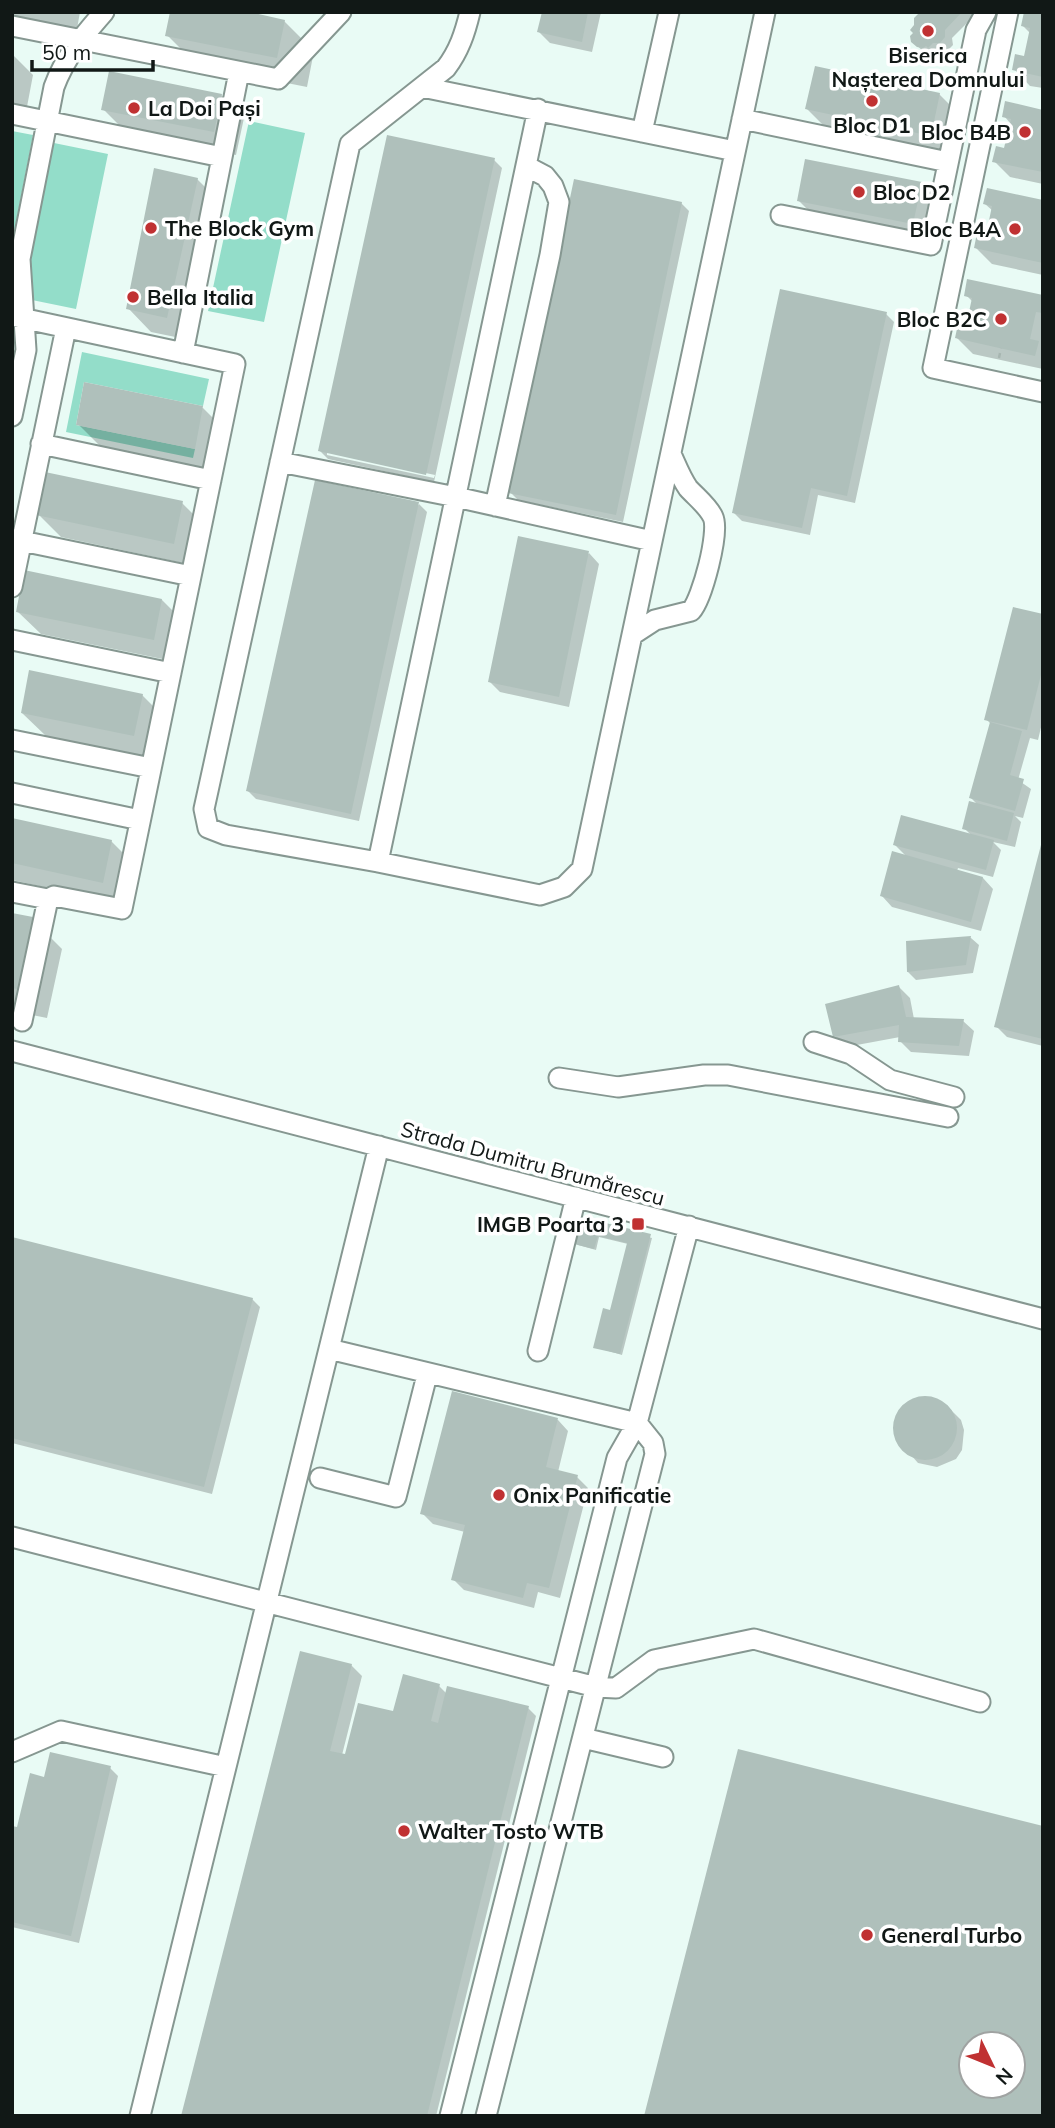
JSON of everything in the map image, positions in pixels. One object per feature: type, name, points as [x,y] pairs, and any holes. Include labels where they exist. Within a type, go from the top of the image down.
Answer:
[{"type":"street","points":[[12,416],[26,350],[18,317],[20,259],[46,121],[59,72],[79,40],[104,12]]},
{"type":"street","points":[[12,26],[278,79],[341,12]]},
{"type":"street","points":[[470,12],[464,36],[446,68],[350,144],[204,809],[208,828],[226,835],[379,862],[540,895],[564,887],[582,869],[765,12]]},
{"type":"street","points":[[642,132],[669,12]]},
{"type":"street","points":[[780,215],[931,245],[976,30],[986,12]]},
{"type":"street","points":[[1008,12],[933,369],[1043,393]]},
{"type":"street","points":[[183,352],[239,72]]},
{"type":"street","points":[[422,87],[735,151]]},
{"type":"street","points":[[379,862],[538,109]]},
{"type":"street","points":[[12,114],[222,157]]},
{"type":"street","points":[[742,119],[948,162]]},
{"type":"street","points":[[495,506],[550,255],[559,202],[553,186],[545,176],[527,166]]},
{"type":"street","points":[[12,892],[48,899],[54,896],[122,909],[235,364],[18,317]]},
{"type":"street","points":[[12,587],[17,540],[66,328]]},
{"type":"street","points":[[41,444],[211,480]]},
{"type":"street","points":[[632,635],[655,620],[685,613],[695,606],[704,582],[715,534],[713,517],[683,480],[671,454]]},
{"type":"street","points":[[280,462],[456,497],[652,541]]},
{"type":"street","points":[[17,540],[191,576]]},
{"type":"street","points":[[12,640],[171,673]]},
{"type":"street","points":[[12,740],[151,768]]},
{"type":"street","points":[[12,793],[140,820]]},
{"type":"street","points":[[22,1021],[48,899]]},
{"type":"street","points":[[814,1042],[850,1054],[890,1080],[954,1097]]},
{"type":"street","name":"Strada Dumitru Brumărescu","points":[[12,1051],[1043,1319]]},
{"type":"street","points":[[559,1077],[618,1087],[704,1075],[728,1075],[948,1117]]},
{"type":"street","points":[[140,2116],[379,1146]]},
{"type":"street","points":[[538,1350],[576,1197]]},
{"type":"street","points":[[450,2116],[617,1458],[637,1423],[689,1226]]},
{"type":"street","points":[[329,1349],[427,1375],[637,1423],[653,1443],[655,1454],[486,2116]]},
{"type":"street","points":[[320,1478],[396,1497],[427,1375]]},
{"type":"street","points":[[12,1537],[596,1687],[616,1688],[654,1660],[754,1639],[980,1702]]},
{"type":"street","points":[[12,1752],[61,1731],[226,1768]]},
{"type":"street","points":[[583,1738],[663,1758]]},
{"type":"path","points":[[999,358],[1002,348]]},
{"type":"green space","points":[[249,121],[305,133],[264,322],[208,311]]},
{"type":"green space","points":[[12,131],[33,135],[12,243]]},
{"type":"green space","points":[[54,143],[108,154],[76,309],[32,300],[29,264]]},
{"type":"green space","points":[[82,352],[209,379],[203,406],[84,382],[76,425],[195,449],[193,458],[66,432]]},
{"type":"building","points":[[170,12],[249,12],[285,20],[277,58],[165,36]]},
{"type":"building","points":[[542,12],[588,12],[582,42],[537,32]]},
{"type":"building","name":"Biserica Nașterea Domnului","points":[[920,12],[962,12],[945,30],[945,37],[940,43],[923,48],[911,42],[910,36],[913,33],[910,30],[914,25],[914,18]]},
{"type":"building","points":[[1024,12],[1043,14],[1043,77],[1012,70],[1015,54],[1024,56],[1030,28],[1021,26]]},
{"type":"building","name":"Bloc D1","points":[[815,66],[940,93],[931,136],[805,109]]},
{"type":"building","points":[[109,71],[222,94],[214,132],[101,110]]},
{"type":"building","name":"Bloc B4B","points":[[1005,101],[1043,110],[1043,172],[992,162],[996,146],[1004,148],[1011,119],[1002,117]]},
{"type":"building","points":[[387,135],[495,158],[426,475],[318,451]]},
{"type":"building","name":"Bloc D2","points":[[805,159],[922,182],[913,224],[797,201]]},
{"type":"building","points":[[154,168],[198,178],[167,318],[126,309]]},
{"type":"building","points":[[574,179],[682,202],[616,515],[508,493]]},
{"type":"building","name":"Bloc B4A","points":[[987,188],[1043,200],[1043,263],[974,248],[977,233],[986,235],[992,206],[983,204]]},
{"type":"building","name":"Bloc B2C","points":[[967,279],[1043,295],[1043,313],[1036,312],[1030,339],[1039,341],[1035,356],[955,338],[958,324],[966,326],[972,298],[964,296]]},
{"type":"building","points":[[780,289],[887,312],[847,496],[811,488],[802,528],[732,513]]},
{"type":"building","points":[[84,382],[203,406],[195,449],[76,425]]},
{"type":"building","points":[[45,472],[183,501],[174,544],[36,515]]},
{"type":"building","points":[[315,480],[419,502],[351,814],[246,791]]},
{"type":"building","points":[[518,536],[589,551],[559,697],[488,682]]},
{"type":"building","points":[[24,570],[162,599],[154,640],[16,612]]},
{"type":"building","points":[[1013,607],[1043,614],[1043,667],[1027,730],[984,720]]},
{"type":"building","points":[[29,670],[143,694],[134,736],[21,713]]},
{"type":"building","points":[[990,722],[1022,731],[1010,775],[1024,779],[1015,811],[969,798]]},
{"type":"building","points":[[969,801],[1014,813],[1007,841],[962,829]]},
{"type":"building","points":[[901,815],[994,840],[986,870],[893,845]]},
{"type":"building","points":[[12,818],[112,840],[103,883],[12,863]]},
{"type":"building","points":[[1043,841],[1043,1039],[994,1027]]},
{"type":"building","points":[[892,851],[983,877],[971,922],[880,896]]},
{"type":"building","points":[[12,913],[33,917],[17,989],[12,988]]},
{"type":"building","points":[[971,936],[966,965],[907,972],[906,941]]},
{"type":"building","points":[[899,985],[906,1017],[964,1019],[959,1046],[898,1042],[899,1025],[833,1037],[825,1004]]},
{"type":"building","points":[[581,1217],[651,1234],[620,1354],[593,1348],[603,1308],[610,1310],[627,1243],[598,1236],[594,1249],[574,1244]]},
{"type":"building","points":[[12,1237],[253,1298],[204,1487],[12,1438]]},
{"type":"building","name":"Onix Panificatie","points":[[452,1391],[558,1418],[546,1467],[578,1475],[549,1588],[527,1583],[523,1598],[451,1580],[465,1525],[420,1514]]},
{"type":"building","points":[[919,1396],[931,1396],[948,1405],[955,1416],[955,1440],[948,1451],[931,1460],[919,1460],[907,1455],[898,1446],[893,1434],[893,1422],[898,1410],[907,1401]]},
{"type":"building","name":"Walter Tosto WTB","points":[[300,1651],[352,1664],[330,1751],[345,1754],[358,1703],[393,1711],[403,1674],[440,1684],[431,1721],[438,1723],[447,1686],[529,1706],[427,2116],[181,2116]]},
{"type":"building","name":"General Turbo","points":[[738,1749],[1043,1826],[1043,2116],[644,2116]]},
{"type":"building","points":[[50,1752],[111,1766],[71,1936],[12,1922],[12,1826],[17,1827],[30,1773],[44,1777]]},
{"type":"place","name":"Biserica Nașterea Domnului","points":[[928,31]]},
{"type":"place","name":"Bloc D1","points":[[872,101]]},
{"type":"place","name":"La Doi Pași","points":[[134,108]]},
{"type":"place","name":"Bloc B4B","points":[[1025,132]]},
{"type":"place","name":"Bloc D2","points":[[859,192]]},
{"type":"place","name":"The Block Gym","points":[[151,228]]},
{"type":"place","name":"Bloc B4A","points":[[1015,229]]},
{"type":"place","name":"Bella Italia","points":[[133,297]]},
{"type":"place","name":"Bloc B2C","points":[[1001,319]]},
{"type":"place","name":"IMGB Poarta 3","points":[[638,1224]]},
{"type":"place","name":"Onix Panificatie","points":[[499,1495]]},
{"type":"place","name":"Walter Tosto WTB","points":[[404,1831]]},
{"type":"place","name":"General Turbo","points":[[867,1935]]}]
